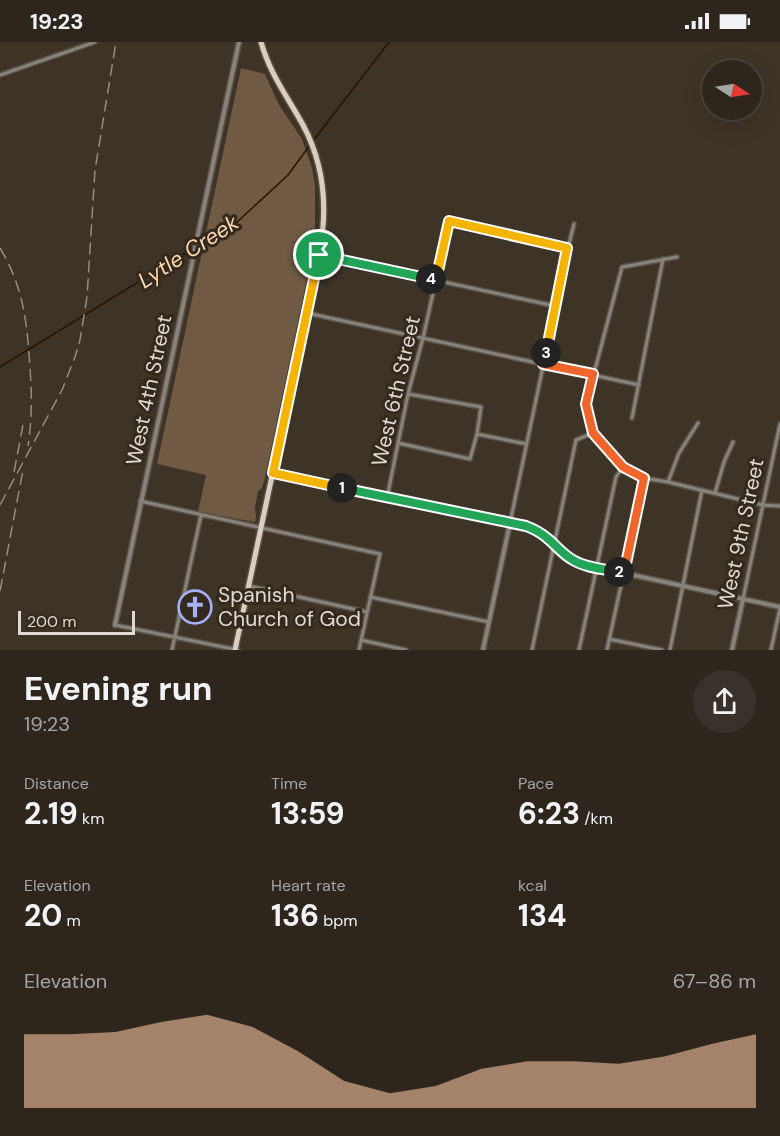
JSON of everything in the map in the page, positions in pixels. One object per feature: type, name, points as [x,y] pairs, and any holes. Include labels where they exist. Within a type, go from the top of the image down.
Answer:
[{"type":"main road","points":[[236,650],[319,255],[325,204],[317,159],[311,141],[274,77],[261,42]]},
{"type":"street","points":[[2,74],[94,42]]},
{"type":"street","name":"West 4th Street","points":[[115,625],[238,42]]},
{"type":"street","name":"West 6th Street","points":[[387,498],[408,394],[449,221],[567,248]]},
{"type":"street","points":[[483,650],[567,248],[574,224]]},
{"type":"street","points":[[319,255],[555,306]]},
{"type":"street","points":[[677,257],[622,267],[586,404],[593,433],[623,467],[644,478],[763,505],[780,506]]},
{"type":"street","points":[[632,418],[663,260]]},
{"type":"street","points":[[307,313],[639,385]]},
{"type":"street","points":[[398,443],[470,459],[477,434],[481,407],[408,394]]},
{"type":"street","points":[[668,482],[680,453],[698,423]]},
{"type":"street","name":"West 9th Street","points":[[732,650],[780,424]]},
{"type":"street","points":[[532,650],[576,440],[593,433]]},
{"type":"street","points":[[477,434],[526,444]]},
{"type":"street","points":[[715,493],[724,462],[733,442]]},
{"type":"street","points":[[579,650],[616,477],[623,467]]},
{"type":"street","points":[[273,473],[526,526],[536,530],[572,560],[582,564],[780,608],[771,650]]},
{"type":"street","points":[[607,650],[644,478]]},
{"type":"street","points":[[670,650],[702,490]]},
{"type":"street","points":[[140,501],[380,554],[359,650]]},
{"type":"street","points":[[172,650],[201,515]]},
{"type":"street","points":[[249,586],[367,612]]},
{"type":"street","points":[[370,597],[489,622]]},
{"type":"street","points":[[115,625],[236,650]]},
{"type":"street","points":[[609,639],[662,650]]},
{"type":"street","points":[[361,640],[406,650]]},
{"type":"shaded area","points":[[241,68],[265,74],[279,105],[302,139],[312,168],[315,186],[315,241],[265,478],[262,488],[258,491],[255,522],[198,512],[206,475],[157,464]]},
{"type":"waterway","name":"Lytle Creek","points":[[313,141],[389,42]]},
{"type":"waterway","name":"Lytle Creek","points":[[197,247],[235,224],[288,175],[310,145]]},
{"type":"waterway","name":"Lytle Creek","points":[[0,367],[192,249]]},
{"type":"railway","points":[[0,505],[62,390],[80,340],[87,297],[95,170],[116,42]]},
{"type":"railway","points":[[0,248],[14,277],[26,321],[31,397],[28,446]]},
{"type":"railway","points":[[14,472],[23,425]]},
{"type":"railway","points":[[0,591],[23,470]]},
{"type":"place","name":"Spanish Church of God","points":[[195,607]]},
{"type":"route","points":[[449,221],[567,248],[543,364],[593,374],[586,404],[593,433],[623,467],[644,478],[624,573],[572,560],[548,538],[526,526],[273,473],[319,255],[436,280],[449,221]]}]
